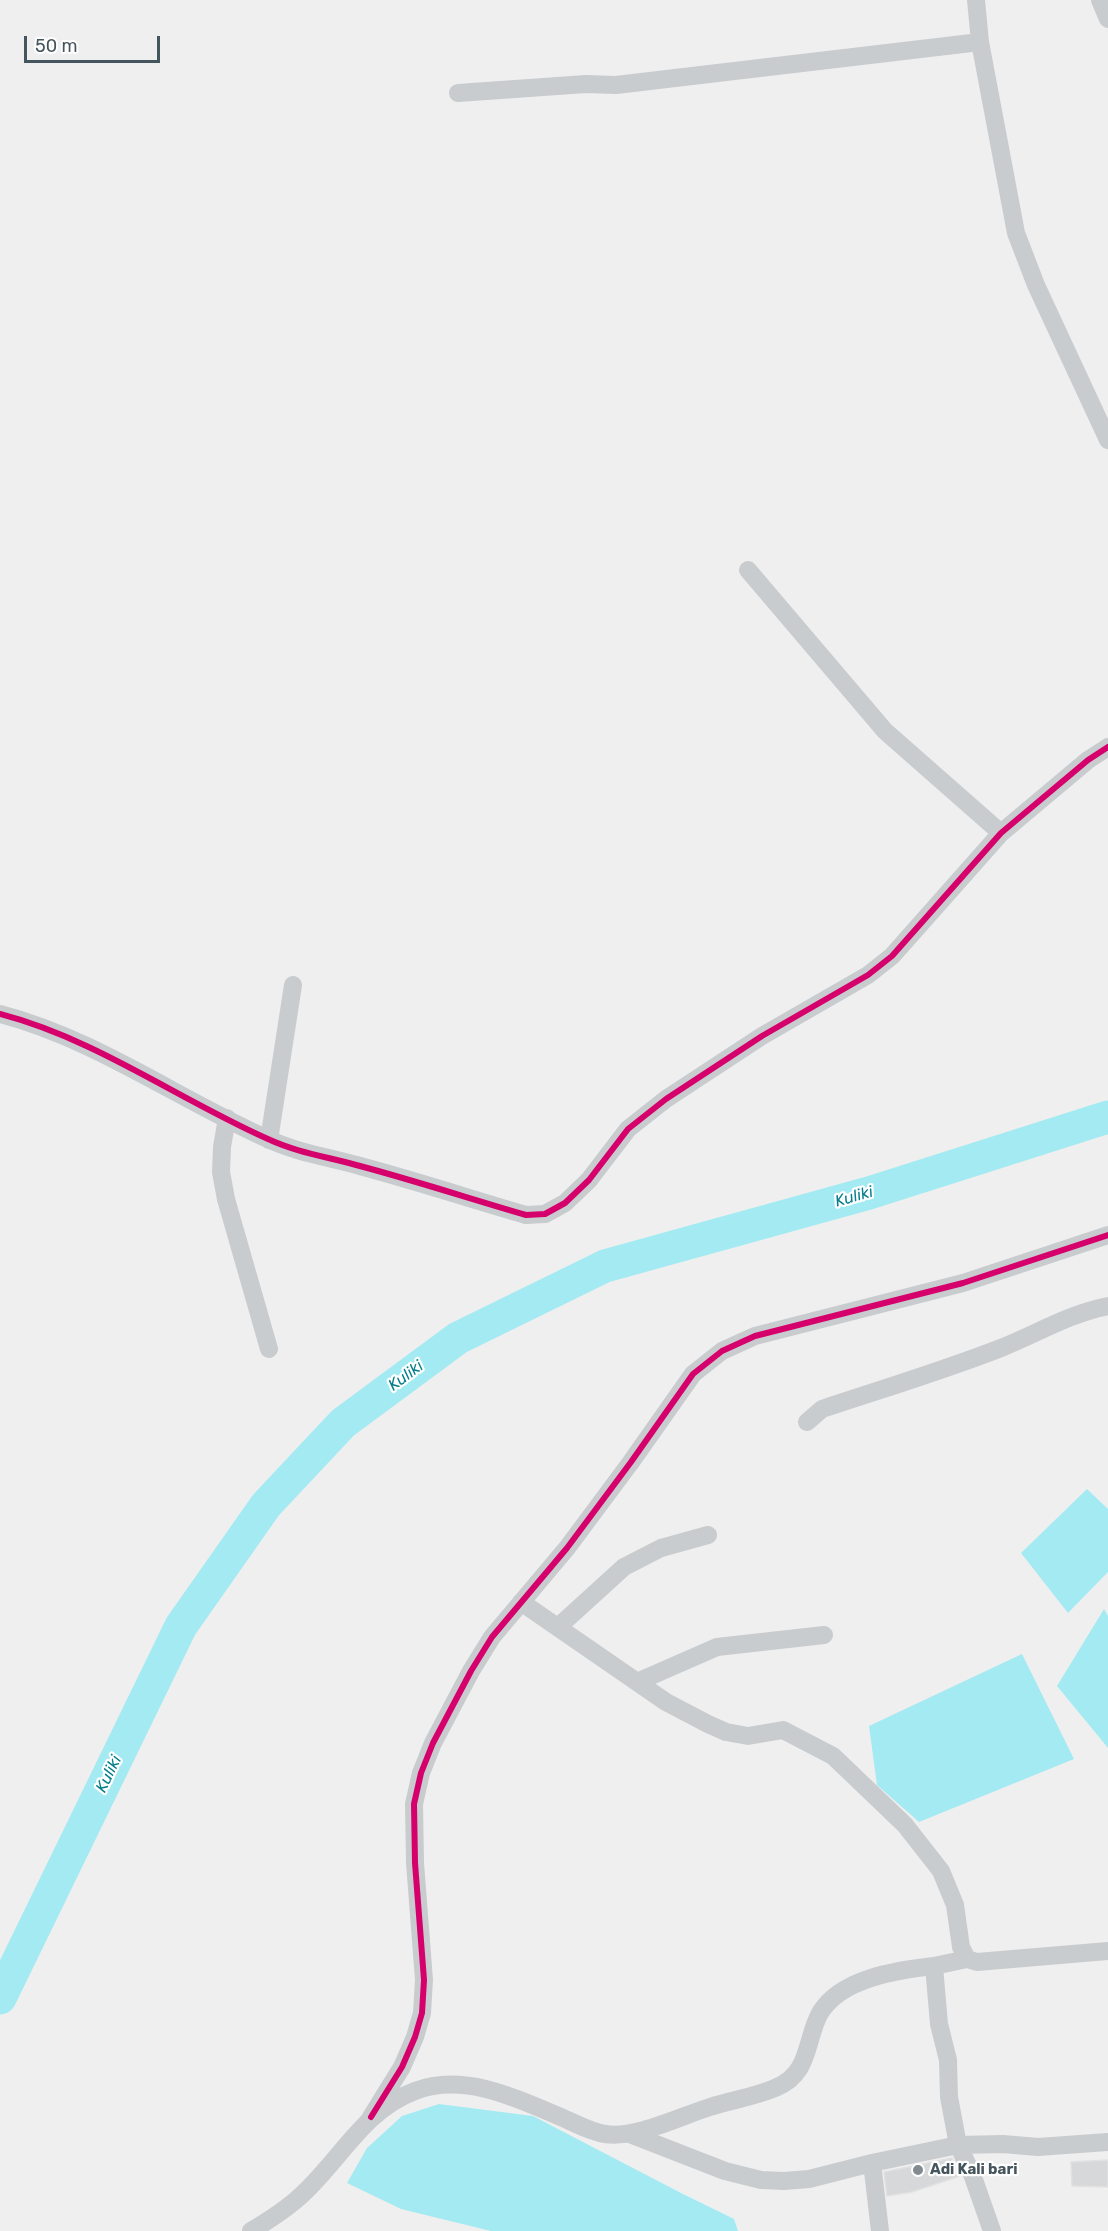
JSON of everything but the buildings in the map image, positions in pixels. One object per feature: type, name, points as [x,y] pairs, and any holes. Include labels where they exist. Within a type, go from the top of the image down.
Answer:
[{"type":"street","points":[[976,0],[980,42],[1016,233],[1036,285],[1108,440]]},
{"type":"street","points":[[1100,0],[1108,19]]},
{"type":"street","points":[[458,93],[586,84],[616,85],[980,42]]},
{"type":"street","points":[[748,570],[885,731],[1001,833]]},
{"type":"street","points":[[0,1014],[48,1029],[119,1062],[269,1140],[526,1215],[545,1214],[566,1203],[589,1180],[628,1129],[666,1099],[762,1036],[868,975],[892,956],[1001,833],[1108,747]]},
{"type":"street","points":[[269,1140],[293,986]]},
{"type":"street","points":[[227,1118],[221,1172],[234,1230],[269,1349]]},
{"type":"street","points":[[250,2231],[296,2200],[371,2117],[402,2067],[415,2037],[422,2013],[424,1980],[415,1863],[414,1804],[421,1773],[433,1743],[471,1671],[492,1637],[567,1548],[693,1374],[722,1351],[755,1336],[963,1283],[1108,1235]]},
{"type":"street","points":[[807,1422],[822,1409],[956,1365],[1093,1309],[1108,1306]]},
{"type":"street","points":[[558,1627],[624,1567],[661,1548],[708,1535]]},
{"type":"street","points":[[521,1602],[666,1702],[726,1732],[748,1736],[783,1730],[832,1756],[905,1825],[941,1871],[956,1905],[961,1947],[967,1959]]},
{"type":"street","points":[[637,1682],[717,1647],[824,1635]]},
{"type":"street","points":[[371,2117],[416,2090],[453,2084],[503,2094],[606,2135],[630,2134],[682,2115],[753,2096],[786,2083],[799,2070],[821,2011],[833,1999],[874,1976],[967,1959],[977,1962],[1108,1951]]},
{"type":"street","points":[[934,1966],[939,2024],[948,2060],[949,2097],[958,2145],[972,2174],[992,2231]]},
{"type":"street","points":[[630,2134],[725,2171],[761,2180],[809,2179],[958,2145],[1003,2144],[1038,2147],[1108,2142]]},
{"type":"street","points":[[872,2163],[880,2231]]},
{"type":"water","points":[[1087,1489],[1108,1509],[1108,1572],[1068,1613],[1021,1553]]},
{"type":"water","points":[[1104,1609],[1108,1616],[1108,1748],[1057,1686]]},
{"type":"water","points":[[1022,1654],[1074,1759],[919,1822],[877,1785],[869,1726]]},
{"type":"water","points":[[439,2104],[533,2116],[734,2219],[738,2231],[491,2231],[401,2209],[347,2183],[367,2148],[402,2116]]},
{"type":"waterway","name":"Kuliki","points":[[0,1998],[181,1626],[266,1505],[343,1423],[458,1338],[605,1266],[869,1193],[1108,1117]]},
{"type":"cycle path","points":[[0,1014],[70,1038],[279,1144],[526,1215],[545,1214],[565,1203],[589,1180],[628,1129],[666,1099],[762,1036],[868,975],[892,956],[1001,833],[1088,760],[1108,747]]},
{"type":"cycle path","points":[[371,2117],[402,2067],[422,2013],[424,1980],[415,1863],[414,1804],[421,1773],[433,1743],[471,1671],[492,1637],[567,1548],[693,1374],[722,1351],[755,1336],[963,1283],[1108,1235]]},
{"type":"place","name":"Adi Kali bari","points":[[918,2170]]}]
